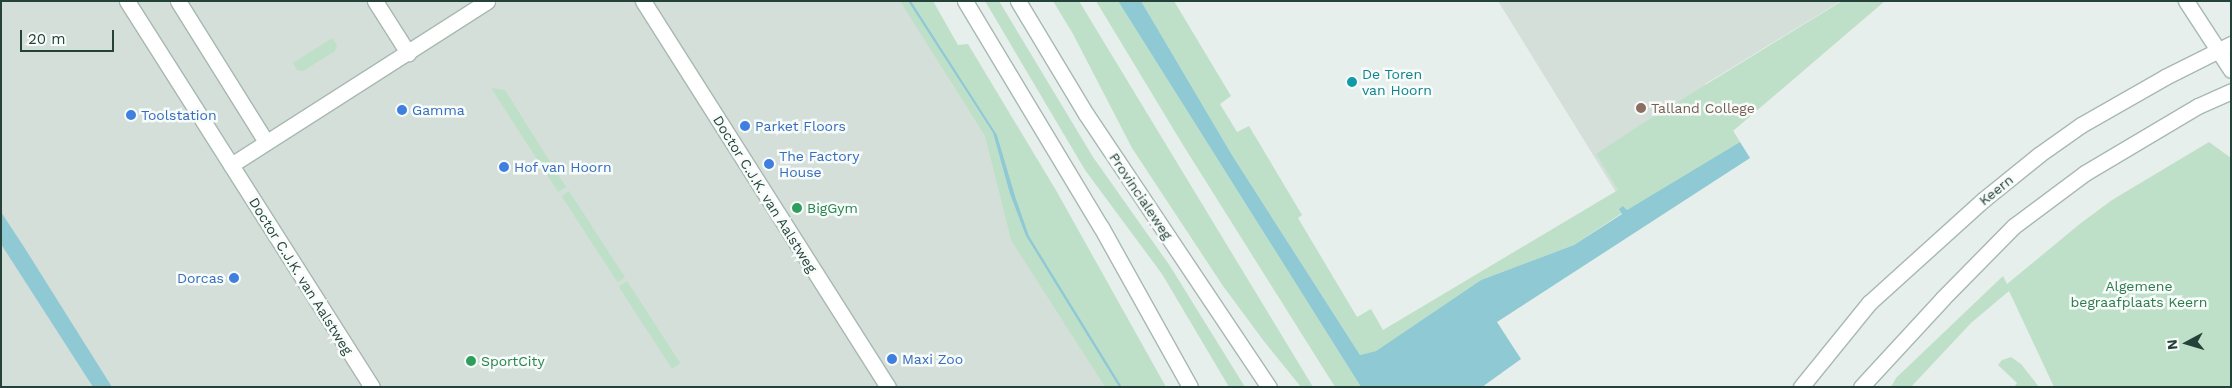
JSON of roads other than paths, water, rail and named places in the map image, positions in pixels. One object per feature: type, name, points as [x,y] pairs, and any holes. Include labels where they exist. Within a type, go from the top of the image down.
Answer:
[{"type":"street","name":"Doctor C.J.K. van Aalstweg","points":[[127,1],[372,387]]},
{"type":"street","points":[[178,1],[266,142]]},
{"type":"street","points":[[375,1],[408,52]]},
{"type":"street","points":[[231,165],[487,1]]},
{"type":"street","name":"Doctor C.J.K. van Aalstweg","points":[[643,1],[888,387]]},
{"type":"street","points":[[965,1],[1101,227],[1190,387]]},
{"type":"street","name":"Provincialeweg","points":[[1018,1],[1086,114],[1268,387]]},
{"type":"street","points":[[2186,1],[2225,47],[2231,70]]},
{"type":"street","name":"Keern","points":[[1800,387],[1870,303],[1997,189],[2040,154],[2081,126],[2176,70],[2225,47]]},
{"type":"street","points":[[1861,387],[1937,304],[2014,226],[2085,173],[2198,106],[2231,91]]},
{"type":"water","points":[[908,1],[911,1],[997,135],[1029,236],[1122,387],[1119,387],[1026,236],[1010,194],[993,133]]},
{"type":"water","points":[[1118,1],[1141,1],[1232,155],[1360,355],[1376,351],[1481,280],[1574,245],[1622,214],[1619,209],[1623,206],[1627,210],[1740,142],[1750,158],[1497,322],[1521,359],[1482,387],[1361,387]]},
{"type":"water","points":[[1,212],[112,387],[93,387],[1,244]]},
{"type":"place","name":"De Toren van Hoorn","points":[[1352,82]]},
{"type":"place","name":"Talland College","points":[[1641,108]]},
{"type":"place","name":"Gamma","points":[[402,110]]},
{"type":"place","name":"Toolstation","points":[[131,115]]},
{"type":"place","name":"Parket Floors","points":[[745,126]]},
{"type":"place","name":"The Factory House","points":[[769,164]]},
{"type":"place","name":"Hof van Hoorn","points":[[504,167]]},
{"type":"place","name":"BigGym","points":[[797,208]]},
{"type":"place","name":"Dorcas","points":[[234,278]]},
{"type":"place","name":"Maxi Zoo","points":[[892,359]]},
{"type":"place","name":"SportCity","points":[[471,361]]},
{"type":"park label","name":"Algemene begraafplaats Keern","points":[[2139,294]]}]
